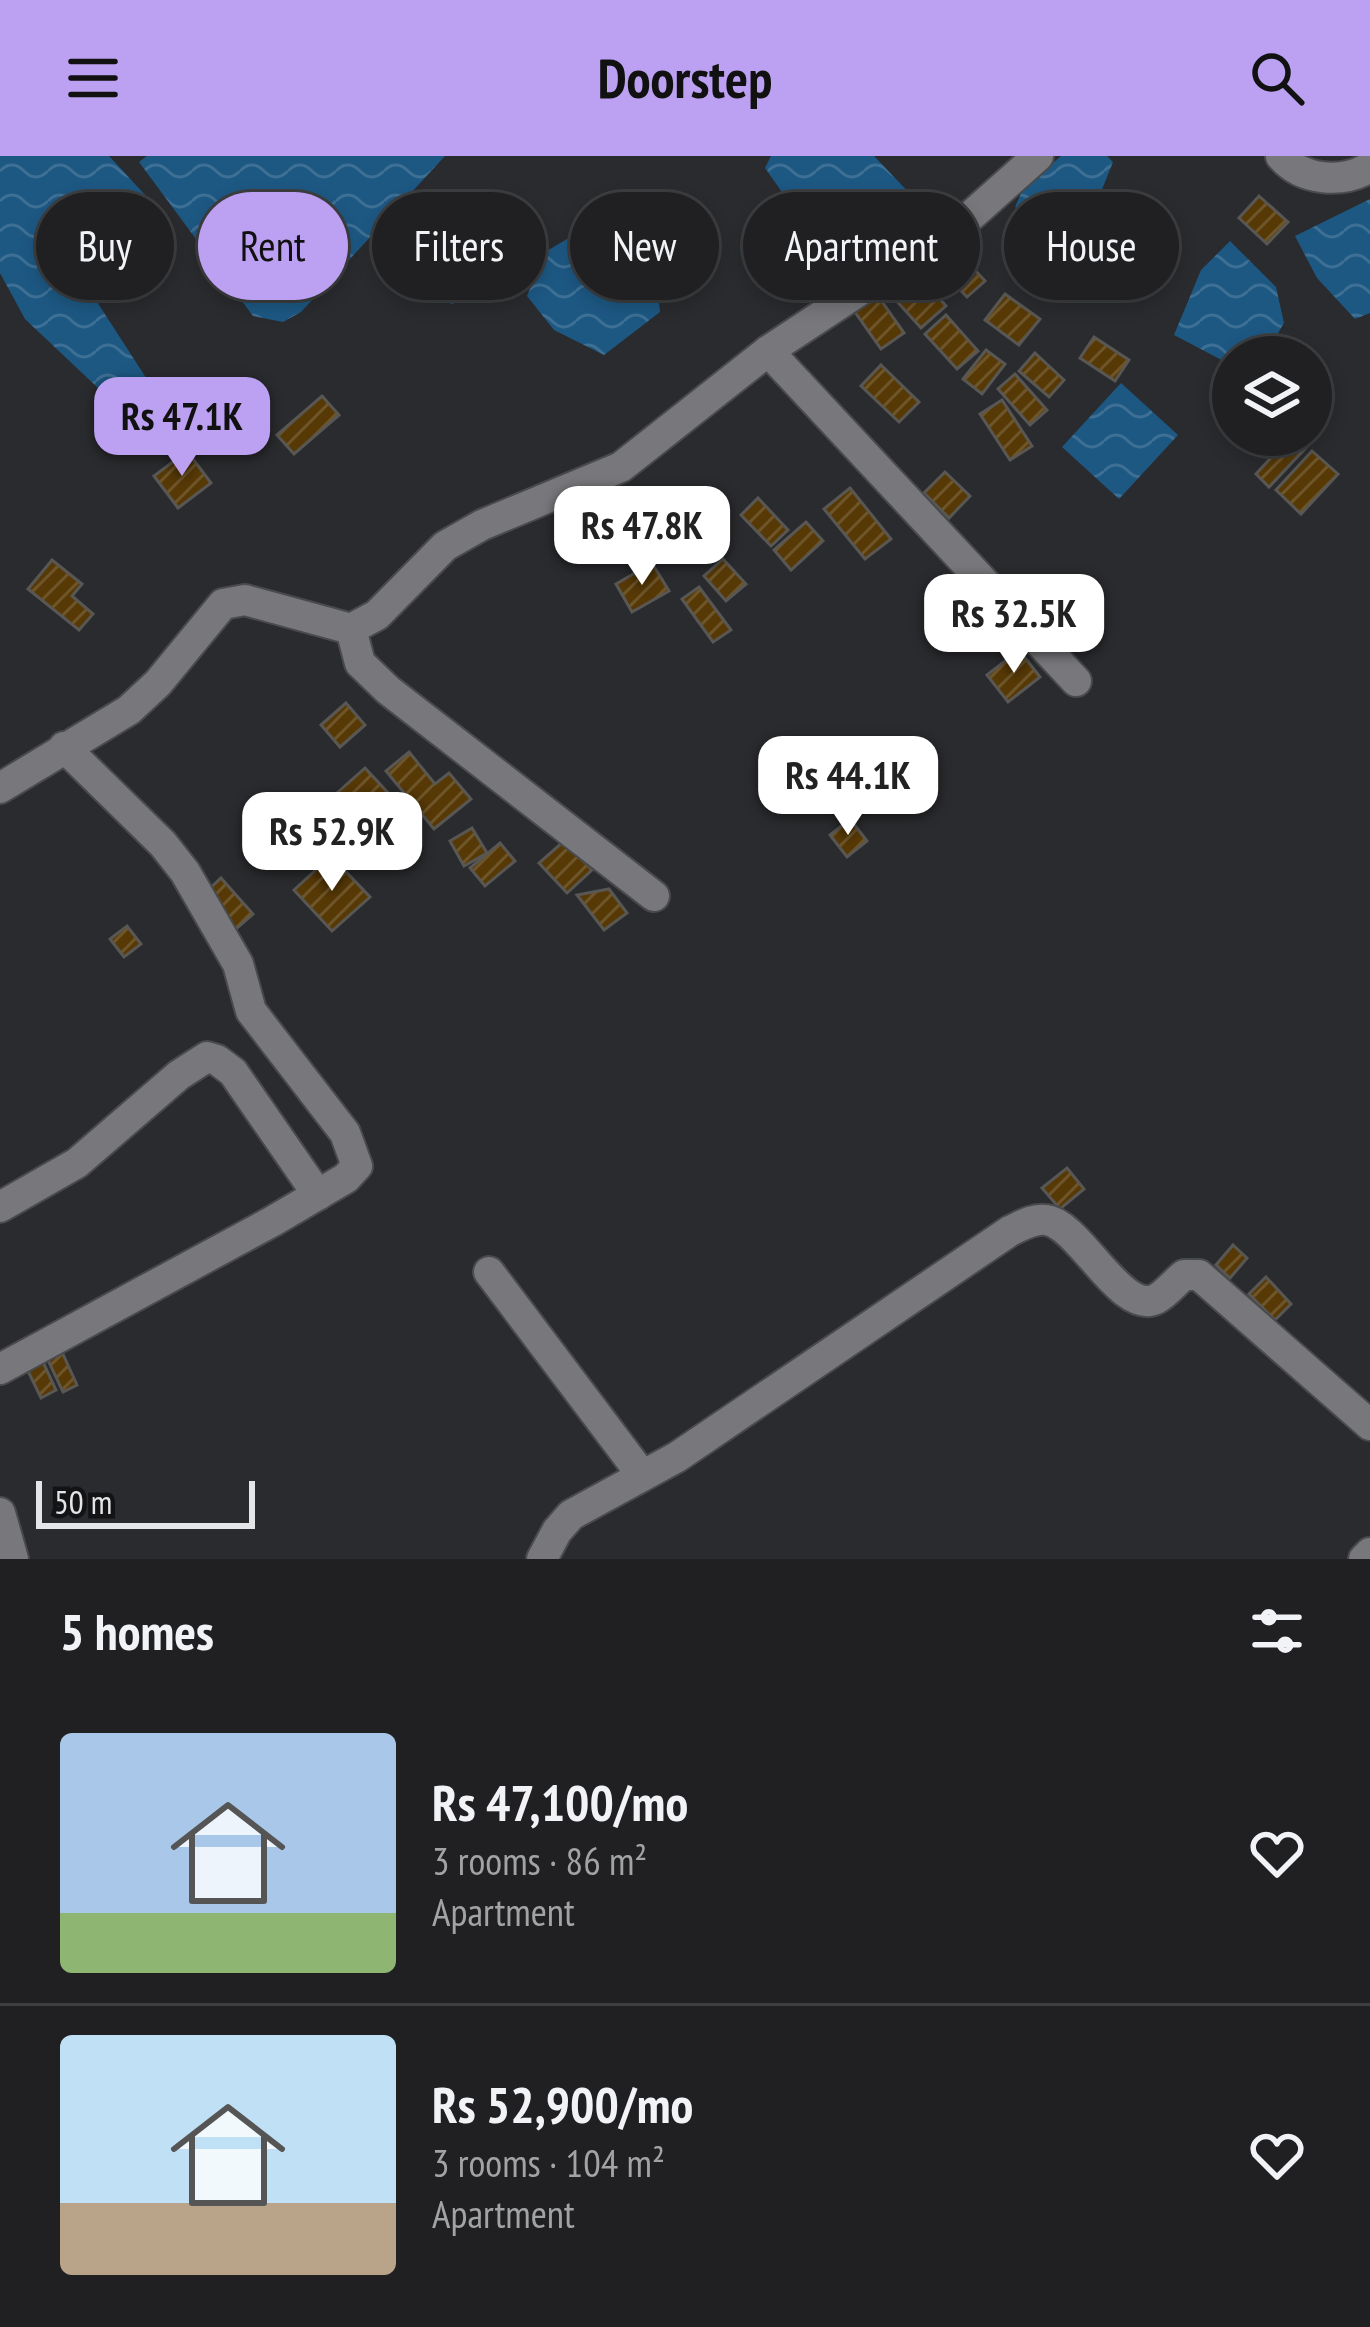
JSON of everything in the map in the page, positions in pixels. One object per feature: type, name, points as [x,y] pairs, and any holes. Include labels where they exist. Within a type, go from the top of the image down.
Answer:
[{"type":"street","points":[[0,788],[129,710],[224,604],[245,600],[351,629],[377,615],[445,546],[482,525],[621,467],[767,351],[965,221],[1039,156]]},
{"type":"street","points":[[1281,156],[1291,167],[1327,178],[1357,175],[1370,167]]},
{"type":"street","points":[[767,351],[1076,681]]},
{"type":"street","points":[[351,629],[360,663],[388,690],[654,896]]},
{"type":"street","points":[[0,1370],[318,1195],[357,1166],[345,1133],[251,1011],[238,964],[184,872],[163,844],[64,747]]},
{"type":"street","points":[[0,1207],[76,1163],[179,1075],[207,1057],[233,1072],[318,1195]]},
{"type":"street","points":[[542,1559],[571,1515],[677,1456],[1010,1231],[1034,1220],[1050,1220],[1065,1230],[1137,1300],[1158,1298],[1184,1275],[1199,1275],[1370,1425]]},
{"type":"street","points":[[489,1272],[642,1475]]},
{"type":"street","points":[[0,1513],[13,1559]]},
{"type":"water","points":[[0,156],[109,156],[142,192],[36,192],[36,300],[96,300],[163,404],[134,422],[25,319],[0,273]]},
{"type":"water","points":[[147,156],[445,156],[412,192],[372,192],[372,235],[348,261],[348,192],[198,192],[198,242],[174,209],[174,192],[161,192],[139,162]]},
{"type":"water","points":[[771,156],[874,156],[908,192],[782,192],[765,168]]},
{"type":"water","points":[[1061,156],[1107,156],[1113,162],[1101,192],[1023,189]]},
{"type":"water","points":[[1370,199],[1370,313],[1355,319],[1317,278],[1295,236]]},
{"type":"water","points":[[570,237],[570,300],[659,300],[660,312],[604,355],[554,330],[530,300],[546,300],[546,251]]},
{"type":"water","points":[[1230,241],[1276,287],[1284,323],[1276,336],[1212,336],[1212,355],[1174,335],[1201,270]]},
{"type":"water","points":[[241,300],[312,300],[283,322],[253,316]]},
{"type":"water","points":[[1121,383],[1178,435],[1119,499],[1062,447]]},
{"type":"building","points":[[1259,196],[1288,222],[1267,244],[1239,218]]},
{"type":"building","points":[[1004,295],[1004,300],[1013,300],[1040,319],[1019,345],[985,320]]},
{"type":"building","points":[[872,300],[881,300],[904,333],[881,349],[855,312]]},
{"type":"building","points":[[896,300],[941,300],[946,306],[921,328]]},
{"type":"building","points":[[946,315],[978,351],[957,369],[925,334]]},
{"type":"building","points":[[1094,337],[1129,360],[1115,381],[1080,358]]},
{"type":"building","points":[[986,350],[1005,364],[982,394],[963,379]]},
{"type":"building","points":[[1035,353],[1064,380],[1049,397],[1019,371]]},
{"type":"building","points":[[881,365],[919,402],[899,422],[861,386]]},
{"type":"building","points":[[1015,374],[1047,410],[1030,425],[998,389]]},
{"type":"building","points":[[322,396],[339,415],[294,454],[277,435]]},
{"type":"building","points":[[1002,400],[1032,446],[1010,460],[980,414]]},
{"type":"building","points":[[187,451],[211,483],[178,508],[154,476]]},
{"type":"building","points":[[1273,456],[1298,456],[1269,487],[1256,474]]},
{"type":"building","points":[[1307,456],[1318,456],[1338,474],[1301,514],[1276,490]]},
{"type":"building","points":[[945,472],[970,496],[949,518],[924,493]]},
{"type":"building","points":[[850,488],[891,539],[865,559],[824,509]]},
{"type":"building","points":[[758,498],[788,530],[771,546],[741,515]]},
{"type":"building","points":[[806,522],[823,541],[791,570],[774,550]]},
{"type":"building","points":[[723,559],[746,584],[726,601],[704,576]]},
{"type":"building","points":[[52,560],[82,584],[72,596],[93,614],[79,630],[28,589]]},
{"type":"building","points":[[652,563],[669,591],[632,612],[616,584]]},
{"type":"building","points":[[699,587],[731,630],[713,642],[682,599]]},
{"type":"building","points":[[1019,650],[1040,677],[1008,702],[987,675]]},
{"type":"building","points":[[346,703],[365,725],[340,747],[321,725]]},
{"type":"building","points":[[409,752],[435,784],[449,773],[471,799],[434,829],[386,771]]},
{"type":"building","points":[[365,768],[390,795],[353,827],[329,800]]},
{"type":"building","points":[[850,819],[867,841],[847,857],[830,835]]},
{"type":"building","points":[[472,828],[487,853],[464,866],[450,841]]},
{"type":"building","points":[[564,841],[592,870],[567,893],[539,863]]},
{"type":"building","points":[[500,843],[515,861],[485,886],[470,868]]},
{"type":"building","points":[[331,856],[370,897],[332,931],[294,890]]},
{"type":"building","points":[[221,878],[253,914],[236,929],[204,894]]},
{"type":"building","points":[[609,889],[627,913],[604,930],[577,895]]},
{"type":"building","points":[[127,926],[141,944],[124,957],[110,939]]},
{"type":"building","points":[[1067,1168],[1084,1189],[1060,1209],[1042,1188]]},
{"type":"building","points":[[1233,1245],[1247,1258],[1230,1278],[1216,1265]]},
{"type":"building","points":[[1266,1277],[1291,1304],[1275,1320],[1249,1294]]},
{"type":"building","points":[[62,1352],[77,1385],[63,1392],[47,1358]]},
{"type":"building","points":[[43,1362],[56,1390],[41,1398],[27,1369]]}]
